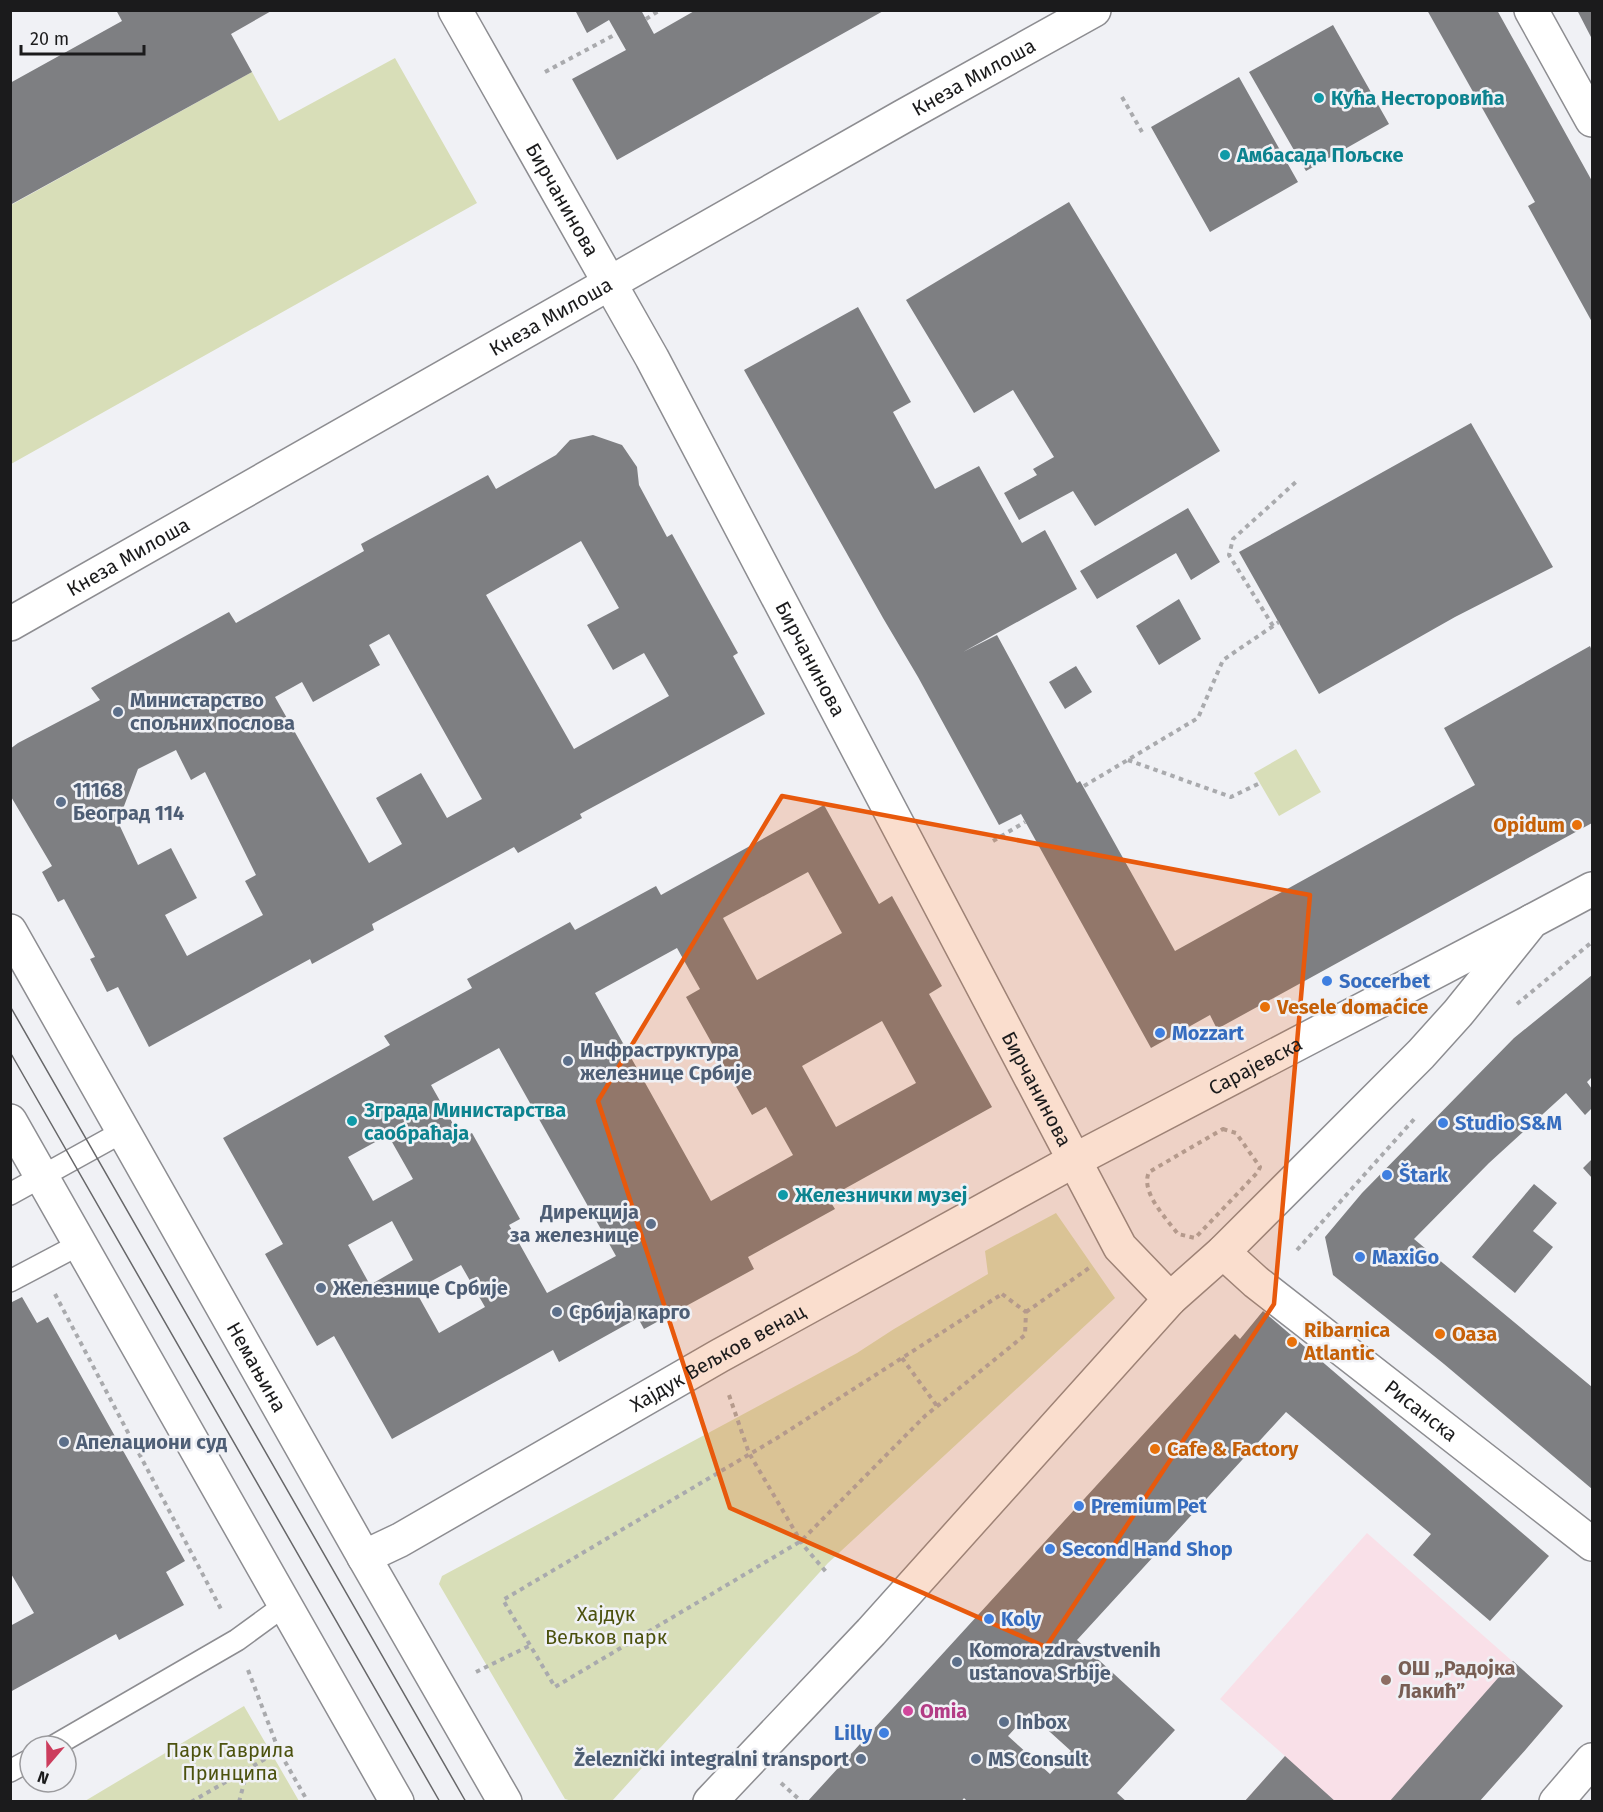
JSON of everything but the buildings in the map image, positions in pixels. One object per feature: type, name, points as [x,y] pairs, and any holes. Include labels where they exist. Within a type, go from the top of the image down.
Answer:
[{"type":"street","name":"Бирчанинова","points":[[455,10],[611,284],[1120,1247],[1170,1299]]},
{"type":"street","name":"Кнеза Милоша","points":[[10,624],[1094,10]]},
{"type":"street","points":[[1531,10],[1593,120]]},
{"type":"street","name":"Сарајевска","points":[[1075,1160],[1593,889]]},
{"type":"street","name":"Сарајевска","points":[[1223,1252],[1421,1054],[1458,1013],[1532,921]]},
{"type":"street","name":"Немањина","points":[[10,931],[364,1557],[506,1802]]},
{"type":"street","points":[[10,1121],[397,1802]]},
{"type":"street","name":"Хајдук Вељков венац","points":[[364,1557],[400,1540],[719,1356],[1075,1160]]},
{"type":"street","points":[[710,1802],[871,1632],[1170,1299],[1223,1252]]},
{"type":"street","name":"Рисанска","points":[[1223,1252],[1256,1282],[1593,1544]]},
{"type":"street","points":[[1556,1802],[1593,1760]]},
{"type":"lane","points":[[10,1194],[43,1178],[124,1131]]},
{"type":"lane","points":[[10,1281],[80,1244]]},
{"type":"lane","points":[[75,1734],[237,1640],[285,1605]]},
{"type":"path","points":[[646,18],[660,10]]},
{"type":"path","points":[[545,72],[616,34]]},
{"type":"path","points":[[1122,97],[1142,132]]},
{"type":"path","points":[[1273,626],[1229,555],[1233,539],[1297,481]]},
{"type":"path","points":[[1084,786],[1198,718],[1223,660],[1279,622]]},
{"type":"path","points":[[1128,760],[1231,797],[1260,783]]},
{"type":"path","points":[[993,841],[1025,822]]},
{"type":"path","points":[[1223,1128],[1236,1133],[1260,1167],[1258,1172],[1195,1238],[1178,1234],[1164,1218],[1148,1189],[1146,1179],[1149,1172],[1223,1128]]},
{"type":"path","points":[[40,1264],[237,1640],[279,1751],[308,1802]]},
{"type":"path","points":[[1026,1312],[1093,1266]]},
{"type":"path","points":[[1002,1294],[1026,1312],[1025,1335],[937,1406],[801,1541],[555,1687],[503,1600],[777,1438],[1002,1294]]},
{"type":"path","points":[[902,1358],[937,1406]]},
{"type":"path","points":[[736,1417],[749,1453],[801,1541],[827,1573]]},
{"type":"path","points":[[476,1672],[529,1646]]},
{"type":"path","points":[[191,1802],[279,1751]]},
{"type":"path","points":[[239,1802],[248,1768]]},
{"type":"path","points":[[779,1780],[802,1802]]},
{"type":"highlighted area","points":[[782,796],[1310,895],[1274,1304],[1046,1647],[730,1508],[598,1101]]},
{"type":"shaded area","name":"ОШ „Радојка Лакић”","points":[[1367,1533],[1563,1706],[1479,1801],[1244,1802],[1285,1756],[1220,1699]]},
{"type":"green space","points":[[395,58],[477,203],[11,464],[11,205],[252,72],[279,121]]},
{"type":"green space","points":[[1296,749],[1321,792],[1279,816],[1254,773]]},
{"type":"green space","name":"Хајдук Вељков парк","points":[[1056,1213],[1115,1298],[828,1563],[612,1801],[565,1799],[439,1584],[442,1576],[857,1353],[988,1274],[985,1251]]},
{"type":"green space","name":"Парк Гаврила Принципа","points":[[244,1706],[299,1801],[85,1801]]},
{"type":"tram line","points":[[10,1006],[466,1802]]},
{"type":"tram line","points":[[10,1052],[440,1802]]},
{"type":"place","name":"Кућа Несторовића","points":[[1319,98]]},
{"type":"place","name":"Амбасада Пољске","points":[[1225,155]]},
{"type":"place","name":"Министарство спољних послова","points":[[118,712]]},
{"type":"place","name":"11168 Београд 114","points":[[61,802]]},
{"type":"place","name":"Opidum","points":[[1577,825]]},
{"type":"place","name":"Soccerbet","points":[[1327,981]]},
{"type":"place","name":"Vesele domaćice","points":[[1265,1007]]},
{"type":"place","name":"Mozzart","points":[[1160,1033]]},
{"type":"place","name":"Инфраструктура железнице Србије","points":[[568,1061]]},
{"type":"place","name":"Зграда Министарства саобраћаја","points":[[352,1121]]},
{"type":"place","name":"Studio S&M","points":[[1443,1123]]},
{"type":"place","name":"Štark","points":[[1387,1175]]},
{"type":"place","name":"Железнички музеј","points":[[783,1195]]},
{"type":"place","name":"Дирекција за железнице","points":[[651,1224]]},
{"type":"place","name":"MaxiGo","points":[[1360,1257]]},
{"type":"place","name":"Железнице Србије","points":[[321,1288]]},
{"type":"place","name":"Србија карго","points":[[557,1312]]},
{"type":"place","name":"Оаза","points":[[1440,1334]]},
{"type":"place","name":"Ribarnica Atlantic","points":[[1292,1342]]},
{"type":"place","name":"Апелациони суд","points":[[64,1442]]},
{"type":"place","name":"Cafe & Factory","points":[[1155,1449]]},
{"type":"place","name":"Premium Pet","points":[[1079,1506]]},
{"type":"place","name":"Second Hand Shop","points":[[1050,1549]]},
{"type":"place","name":"Koly","points":[[989,1619]]},
{"type":"place","name":"Komora zdravstvenih ustanova Srbije","points":[[957,1662]]},
{"type":"place","name":"ОШ „Радојка Лакић”","points":[[1386,1680]]},
{"type":"place","name":"Omia","points":[[908,1711]]},
{"type":"place","name":"Inbox","points":[[1004,1722]]},
{"type":"place","name":"Lilly","points":[[884,1733]]},
{"type":"place","name":"Železnički integralni transport","points":[[861,1759]]},
{"type":"place","name":"MS Consult","points":[[976,1759]]}]
